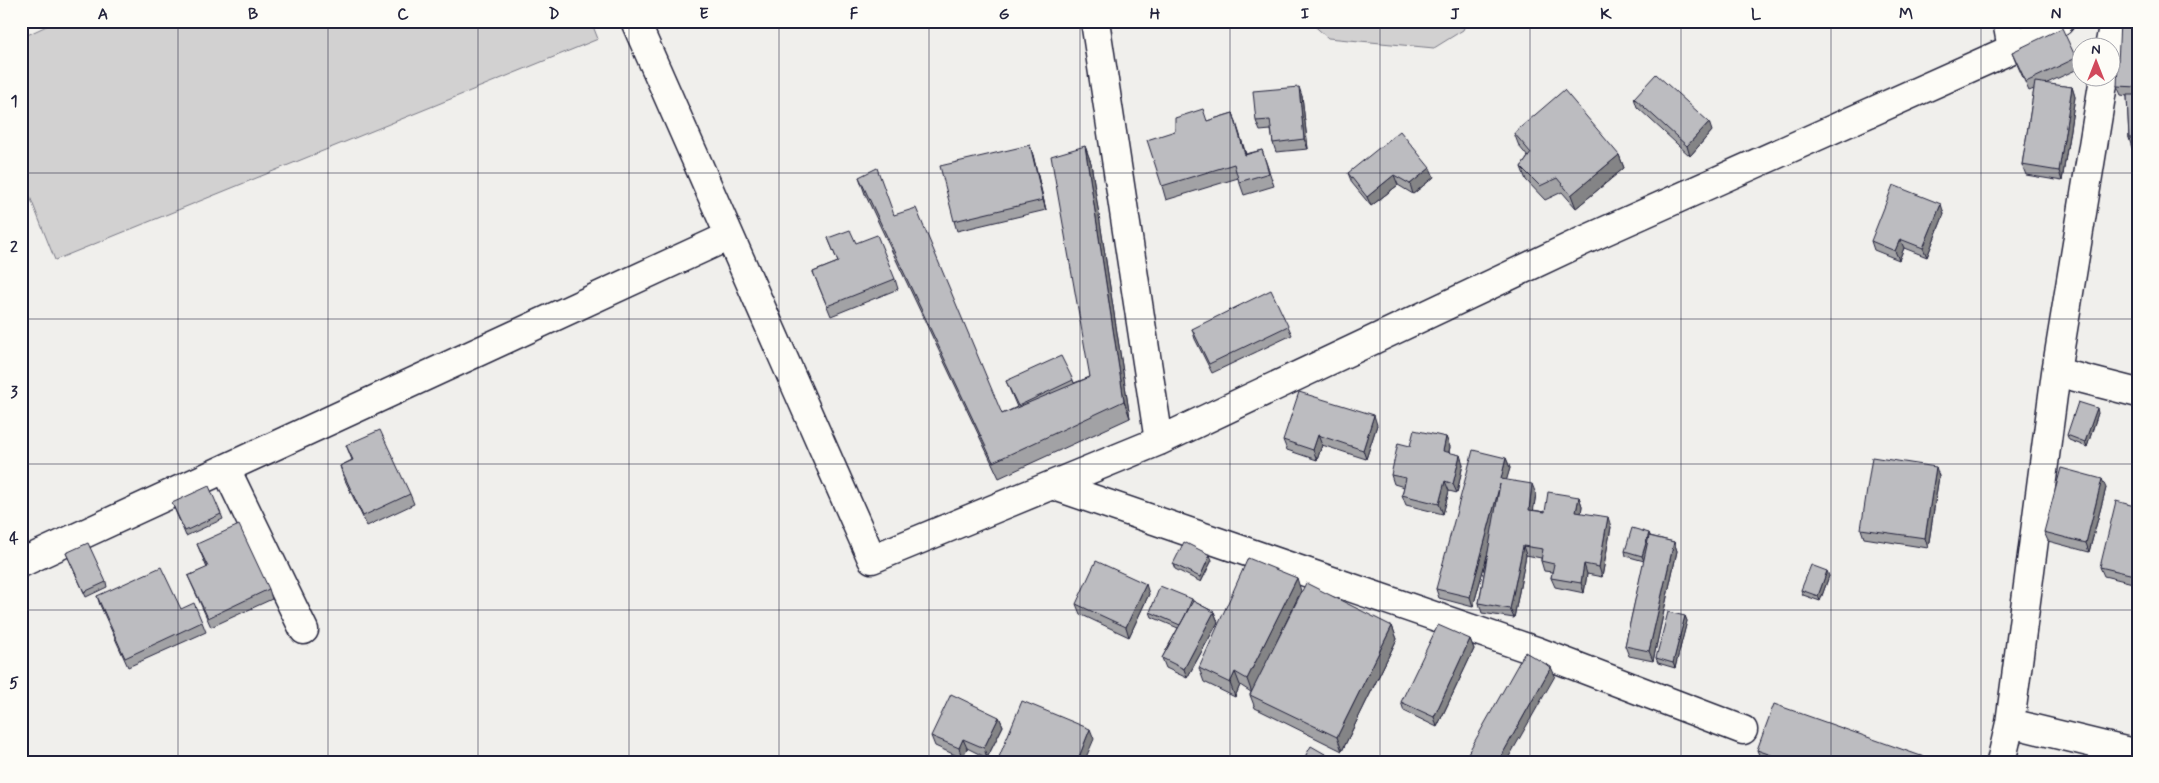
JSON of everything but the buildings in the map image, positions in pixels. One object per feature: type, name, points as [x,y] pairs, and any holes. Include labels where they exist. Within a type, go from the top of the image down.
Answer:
[{"type":"street","points":[[635,21],[872,559],[1159,441],[1585,240],[2012,49],[2060,21]]},
{"type":"street","points":[[1095,21],[1159,441]]},
{"type":"street","points":[[2006,21],[2012,49]]},
{"type":"street","points":[[2111,38],[2114,21]]},
{"type":"street","points":[[2001,762],[2010,723],[2056,372],[2102,88]]},
{"type":"street","points":[[21,563],[729,236]]},
{"type":"street","points":[[2056,372],[2138,393]]},
{"type":"street","points":[[226,469],[304,630]]},
{"type":"street","points":[[1052,485],[1539,652],[1743,730]]},
{"type":"street","points":[[2010,723],[2138,754]]},
{"type":"shaded area","points":[[57,21],[591,21],[598,39],[55,260],[21,174],[21,38]]},
{"type":"shaded area","points":[[1309,21],[1467,21],[1463,30],[1434,48],[1328,38]]}]
